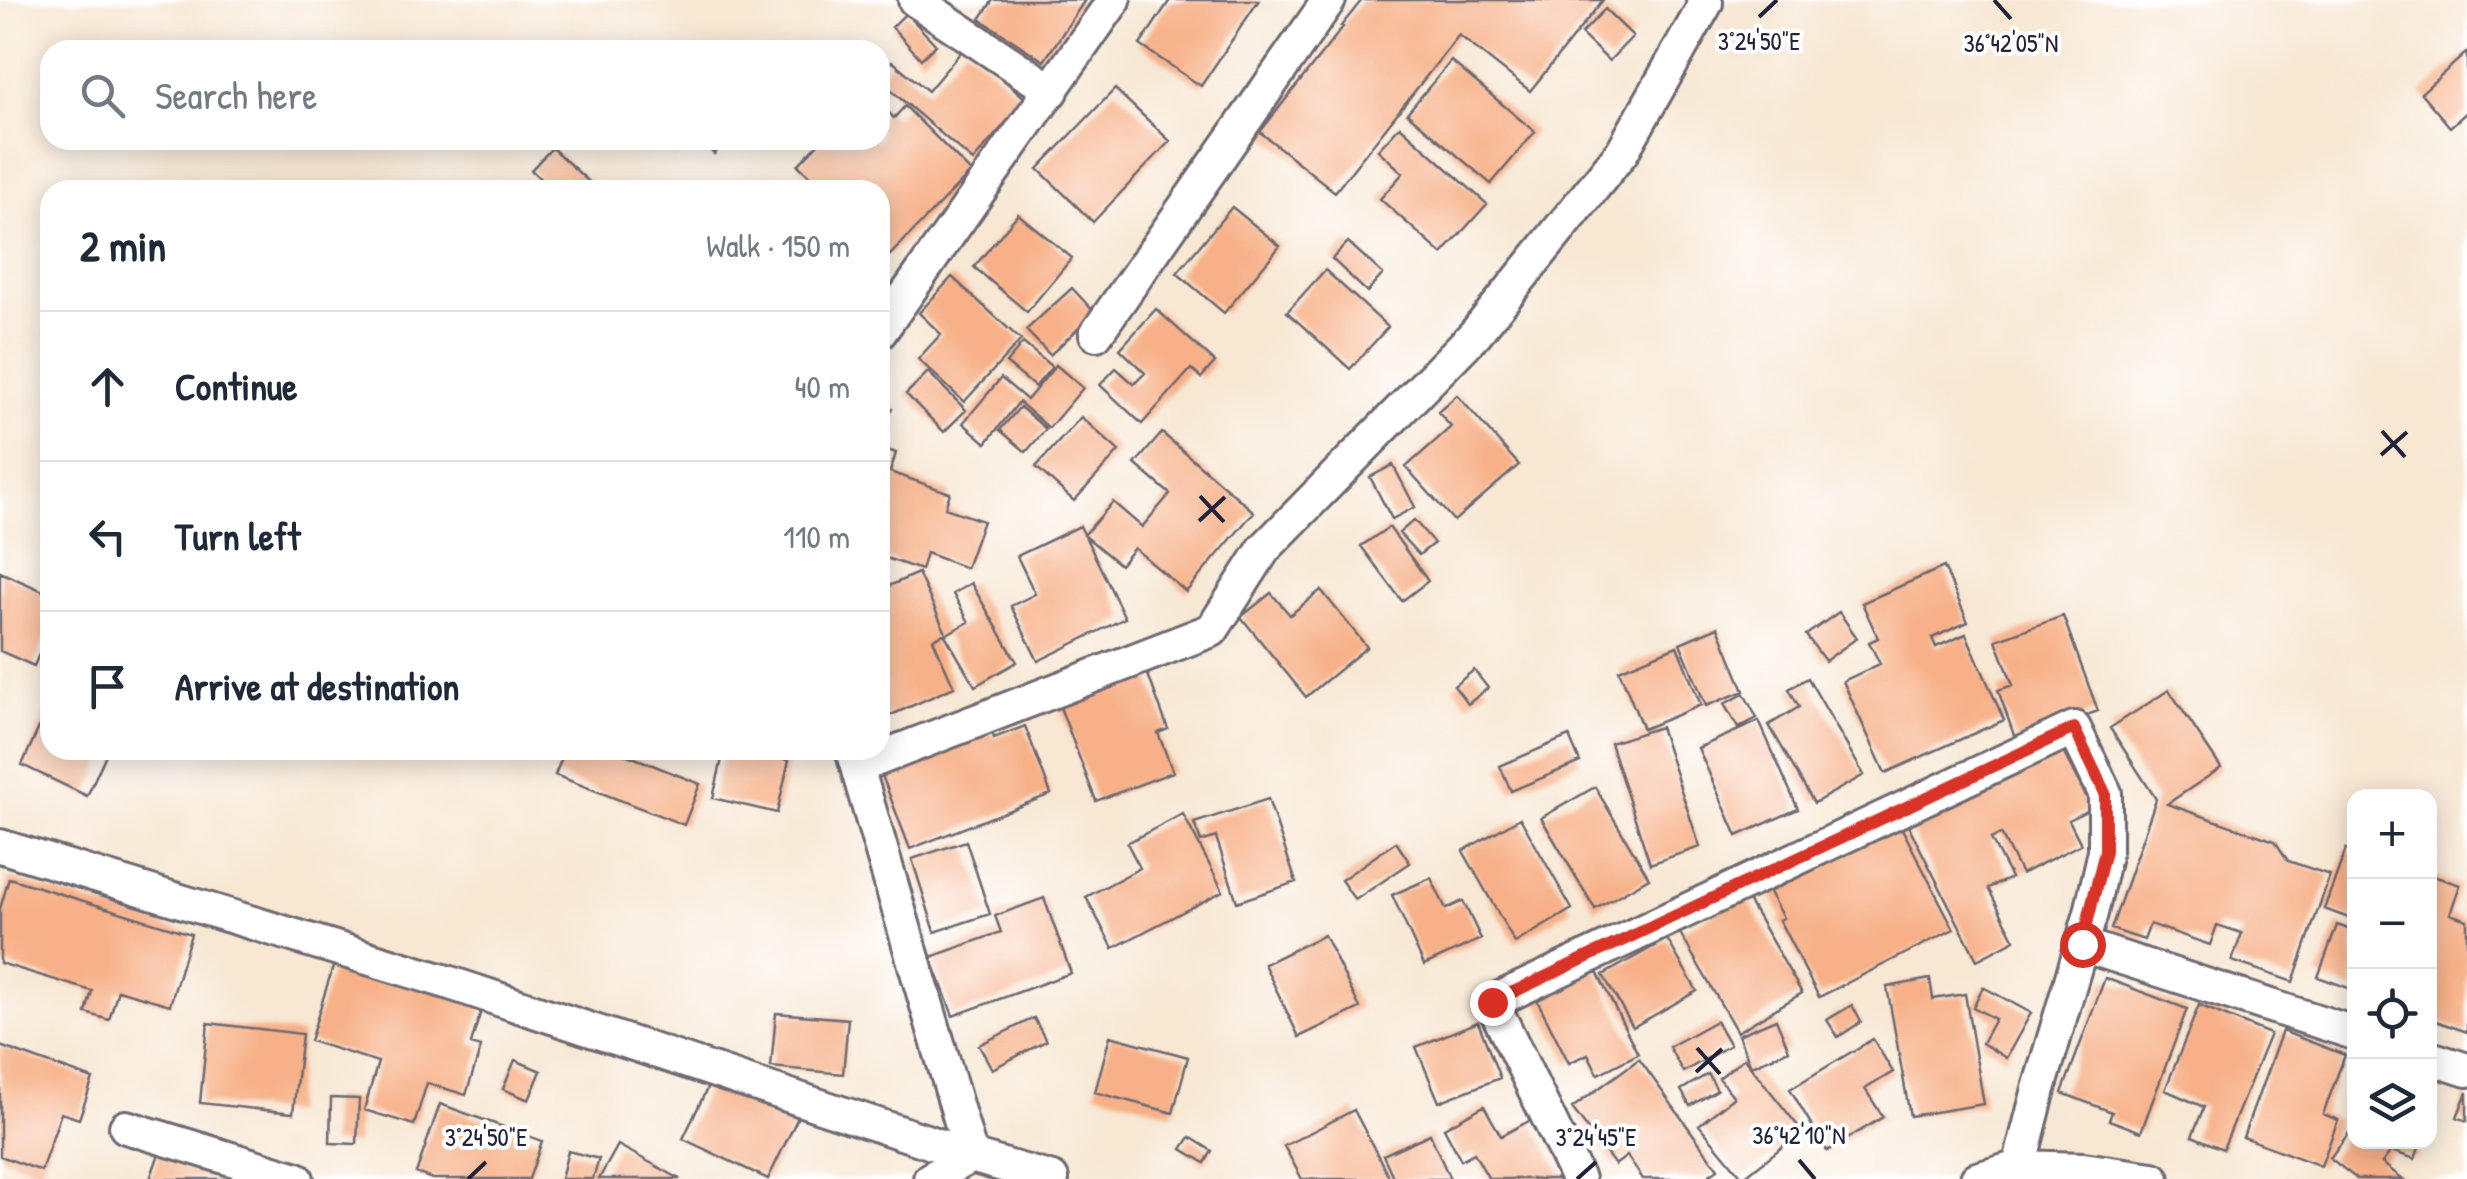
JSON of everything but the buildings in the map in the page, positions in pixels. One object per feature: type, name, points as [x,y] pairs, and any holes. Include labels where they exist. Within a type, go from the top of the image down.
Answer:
[{"type":"street","points":[[915,0],[1052,91]]},
{"type":"street","points":[[890,318],[1114,0]]},
{"type":"street","points":[[1096,334],[1329,0]]},
{"type":"street","points":[[890,745],[1212,630],[1264,548],[1475,334],[1622,152],[1706,3],[1703,0]]},
{"type":"street","points":[[1578,1179],[1492,1002],[2074,728],[2105,793],[2105,851],[2020,1167]]},
{"type":"street","points":[[855,760],[971,1156]]},
{"type":"street","points":[[0,846],[450,983],[971,1156],[1052,1179]]},
{"type":"street","points":[[2082,944],[2347,1032]]},
{"type":"street","points":[[2433,1059],[2467,1070]]},
{"type":"street","points":[[126,1127],[297,1179]]},
{"type":"street","points":[[930,1179],[971,1156]]},
{"type":"street","points":[[1977,1179],[2020,1167],[2083,1169],[2153,1179]]},
{"type":"route","points":[[1492,1002],[2074,728],[2105,793],[2105,851],[2082,944]]}]
